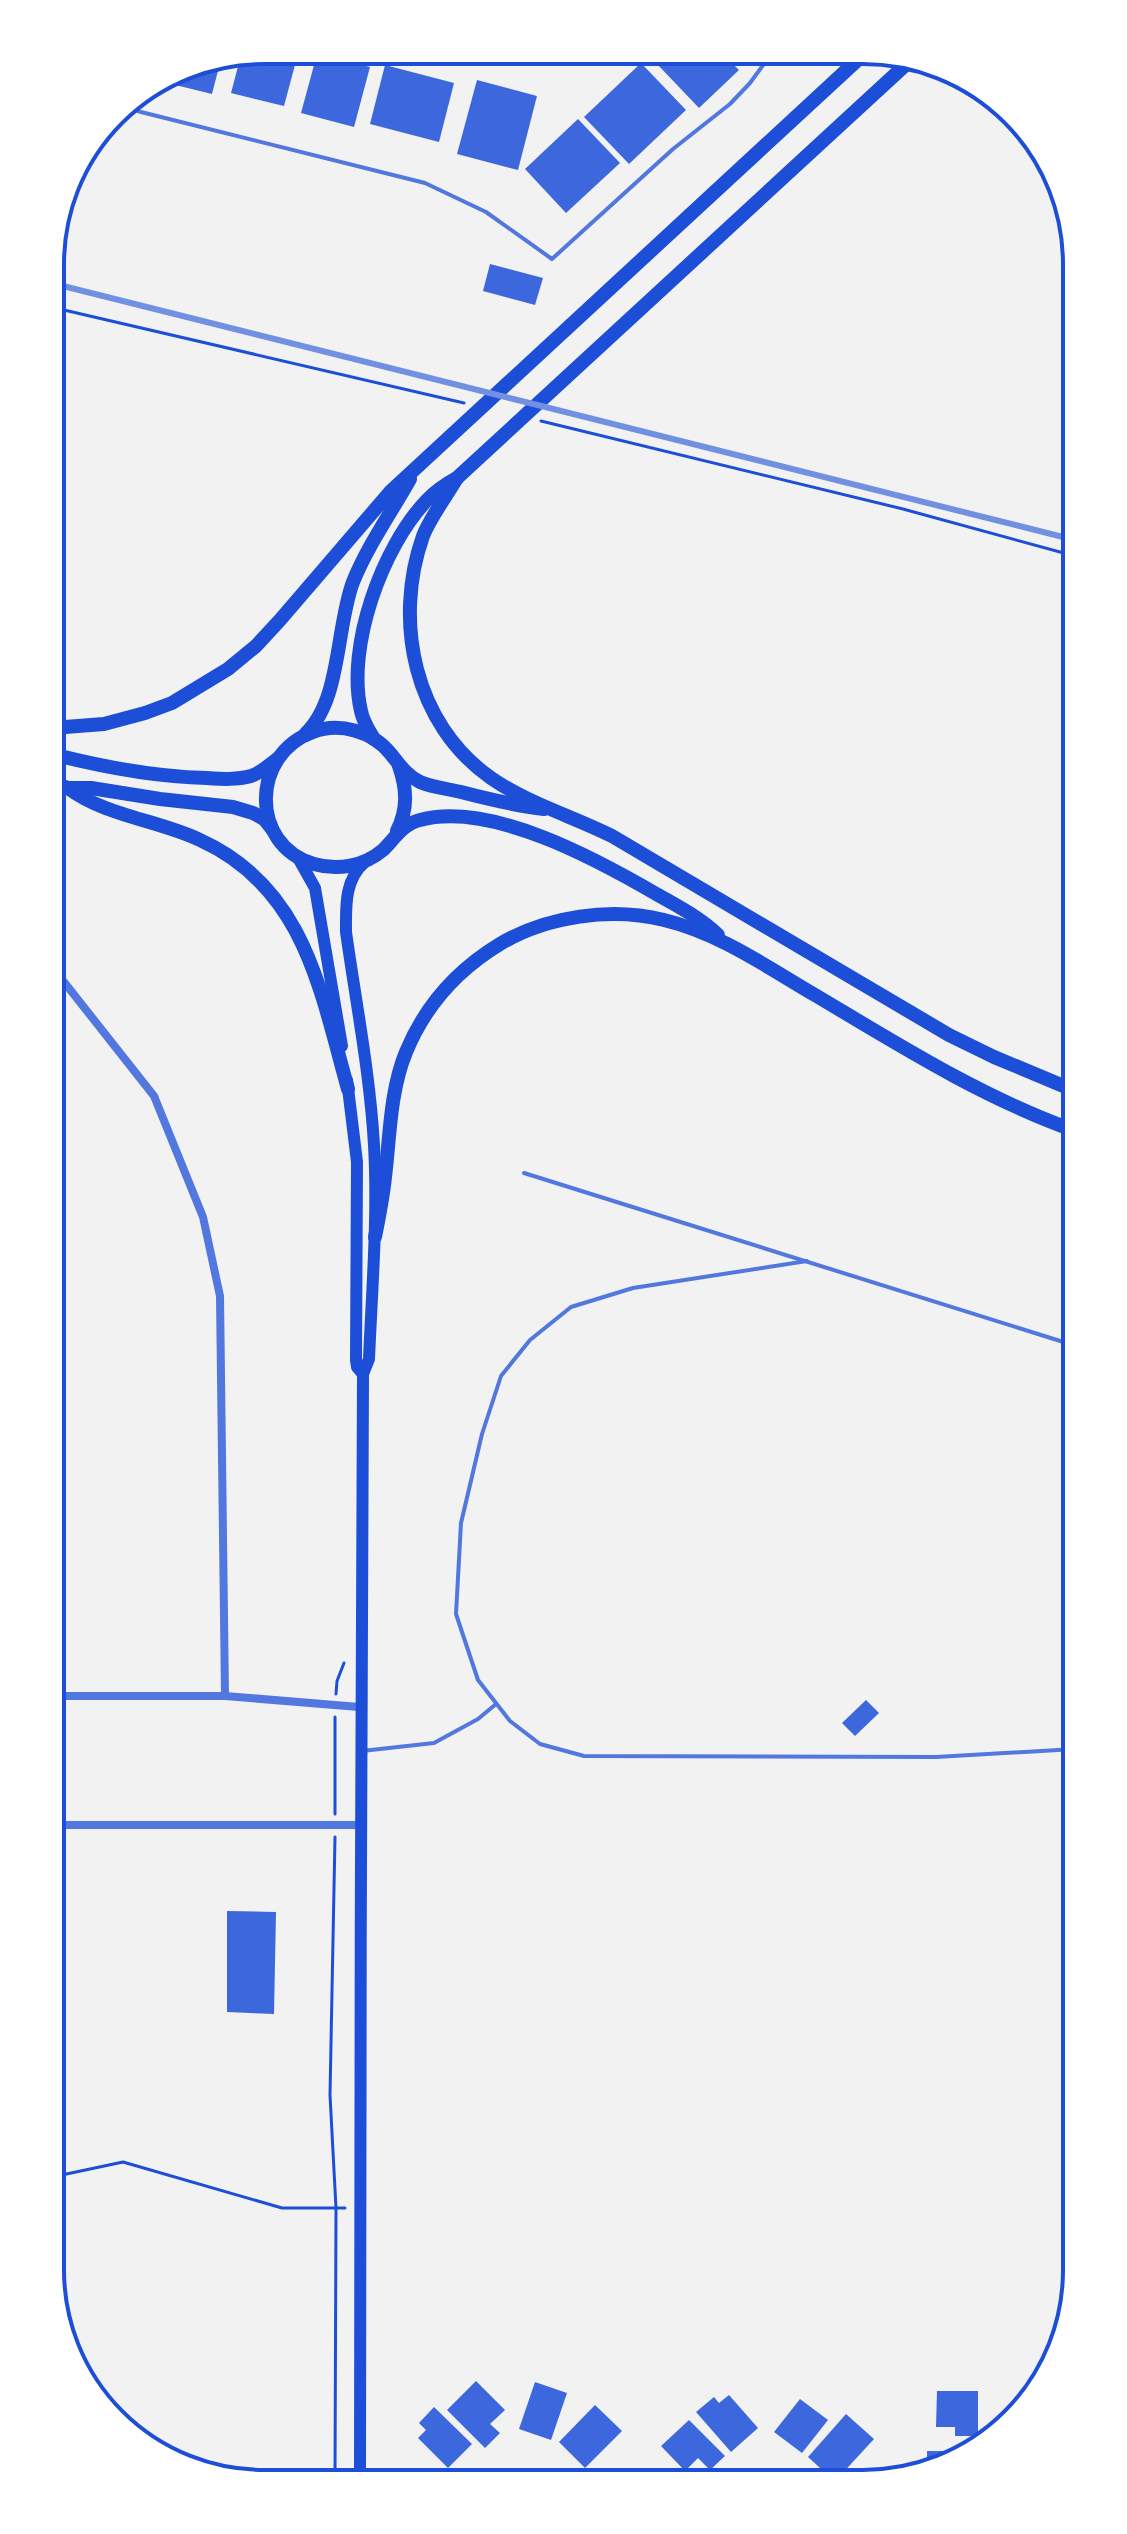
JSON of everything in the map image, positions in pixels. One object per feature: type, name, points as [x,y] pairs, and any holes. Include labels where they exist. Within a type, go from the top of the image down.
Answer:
[{"type":"main road","points":[[64,727],[104,724],[145,713],[172,703],[228,669],[272,629],[390,492],[853,64]]},
{"type":"main road","points":[[374,739],[361,713],[358,674],[364,627],[386,563],[412,519],[433,494],[457,478],[902,68]]},
{"type":"main road","points":[[64,757],[133,771],[196,778],[228,779],[260,773],[316,724],[327,700],[344,612],[358,571],[416,468]]},
{"type":"main road","points":[[457,478],[424,533],[414,566],[409,611],[413,657],[421,686],[435,715],[471,761],[491,778],[548,809]]},
{"type":"main road","points":[[304,735],[340,727],[358,731],[388,751],[399,766],[405,783],[403,820],[395,836]]},
{"type":"main road","points":[[272,829],[265,793],[277,759]]},
{"type":"main road","points":[[399,766],[421,782],[573,817],[612,836],[949,1035],[1063,1086]]},
{"type":"main road","points":[[64,787],[233,807],[264,819],[283,844],[313,864],[350,866],[367,860]]},
{"type":"main road","points":[[68,788],[79,797],[199,839],[246,869],[269,890],[292,924],[312,964],[348,1089]]},
{"type":"main road","points":[[360,2470],[359,1707],[363,1374],[369,1359],[375,1237],[371,1107],[349,954],[346,910],[351,879],[367,860],[417,820],[442,817],[478,820],[539,835],[624,875],[696,919],[723,940],[957,1079],[1063,1126]]},
{"type":"main road","points":[[297,856],[315,888],[348,1089],[357,1162],[356,1360],[363,1374]]},
{"type":"main road","points":[[375,1237],[396,1086],[405,1053],[419,1025],[453,979],[482,955],[512,937],[582,916],[626,914],[666,920],[723,940]]},
{"type":"street","points":[[64,982],[154,1096],[203,1217],[220,1296],[225,1696]]},
{"type":"street","points":[[64,1696],[225,1696],[359,1707]]},
{"type":"street","points":[[64,1825],[360,1825]]},
{"type":"lane","points":[[137,111],[425,183],[486,212],[552,259],[673,149],[730,104],[764,64]]},
{"type":"lane","points":[[524,1173],[1063,1342]]},
{"type":"lane","points":[[807,1261],[633,1288],[571,1307],[530,1340],[501,1376],[482,1434],[461,1523],[456,1614],[478,1680],[510,1721],[540,1744],[584,1756],[936,1757],[1063,1750]]},
{"type":"lane","points":[[359,1752],[434,1743],[478,1719],[496,1704]]},
{"type":"path","points":[[64,310],[473,405]]},
{"type":"path","points":[[534,420],[903,509],[1063,553]]},
{"type":"path","points":[[335,2470],[336,2208],[330,2095],[335,1705],[342,1666],[360,1640]]},
{"type":"path","points":[[64,2175],[123,2162],[282,2208],[362,2208]]},
{"type":"building","points":[[295,64],[284,106],[231,93],[238,66]]},
{"type":"building","points":[[314,64],[370,67],[354,127],[301,113]]},
{"type":"building","points":[[640,64],[686,110],[629,164],[584,117]]},
{"type":"building","points":[[657,64],[733,64],[739,70],[699,108]]},
{"type":"building","points":[[385,65],[454,83],[439,142],[370,124]]},
{"type":"building","points":[[218,70],[212,94],[175,85]]},
{"type":"building","points":[[477,80],[537,96],[518,170],[457,154]]},
{"type":"building","points":[[578,119],[620,163],[566,213],[525,169]]},
{"type":"building","points":[[490,264],[543,278],[535,305],[483,291]]},
{"type":"building","points":[[866,1700],[879,1713],[855,1736],[842,1723]]},
{"type":"building","points":[[227,1911],[276,1912],[274,2014],[227,2012]]},
{"type":"building","points":[[476,2381],[505,2410],[490,2424],[500,2433],[485,2448],[447,2410]]},
{"type":"building","points":[[535,2382],[567,2393],[551,2440],[519,2429]]},
{"type":"building","points":[[937,2391],[978,2391],[978,2433],[974,2436],[955,2436],[955,2427],[936,2427]]},
{"type":"building","points":[[729,2395],[758,2428],[731,2452],[696,2412],[714,2397],[719,2403]]},
{"type":"building","points":[[800,2399],[828,2420],[802,2453],[774,2432]]},
{"type":"building","points":[[595,2405],[622,2431],[585,2468],[559,2442]]},
{"type":"building","points":[[434,2407],[472,2444],[448,2468],[418,2438],[426,2430],[419,2423]]},
{"type":"building","points":[[846,2414],[874,2439],[845,2470],[822,2470],[808,2457]]},
{"type":"building","points":[[689,2420],[725,2456],[710,2470],[698,2458],[684,2470],[661,2446]]},
{"type":"building","points":[[927,2451],[948,2451],[940,2455],[927,2459]]},
{"type":"railway","points":[[64,286],[1063,537]]}]
